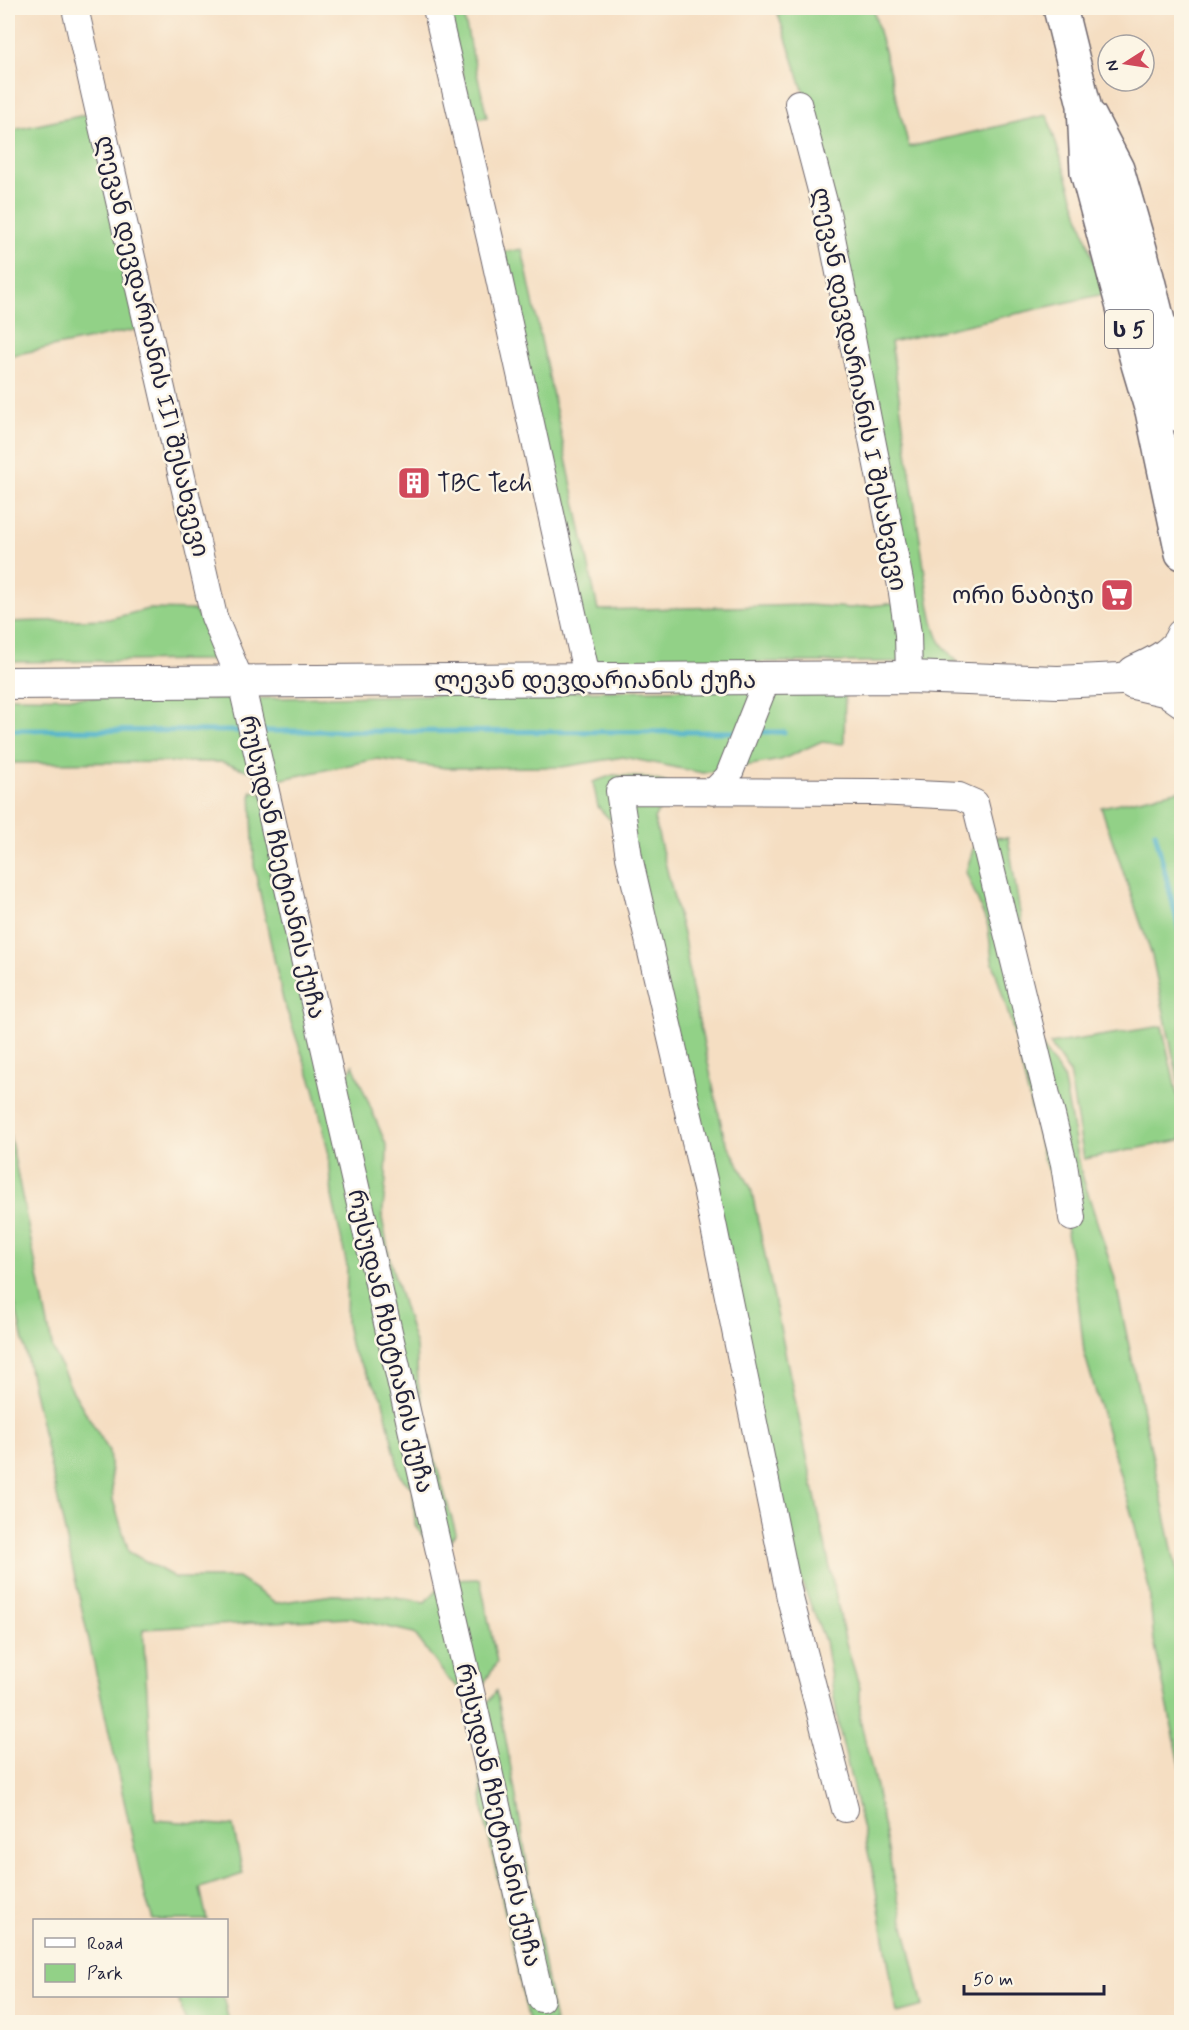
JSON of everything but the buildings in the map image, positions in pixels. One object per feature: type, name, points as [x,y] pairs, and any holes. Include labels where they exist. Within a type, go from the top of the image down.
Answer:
[{"type":"highway","name":"ს 5","points":[[1060,8],[1084,105],[1088,172],[1152,411],[1182,553]]},
{"type":"highway","name":"ს 5","points":[[1084,105],[1117,169],[1140,249],[1182,416]]},
{"type":"main road","points":[[1120,679],[1161,658],[1179,642],[1182,635]]},
{"type":"main road","name":"ლევან დევდარიანის ქუჩა","points":[[8,683],[588,681],[909,677],[1059,682],[1120,679],[1182,672]]},
{"type":"main road","points":[[1120,679],[1168,691],[1182,701]]},
{"type":"street","name":"ლევან დევდარიანის III შესახვევი","points":[[75,8],[214,617],[241,682]]},
{"type":"street","points":[[436,8],[494,256],[588,681]]},
{"type":"street","name":"ლევან დევდარიანის I შესახვევი","points":[[798,103],[828,217],[901,586],[908,634],[909,677]]},
{"type":"street","points":[[713,792],[728,777],[767,679]]},
{"type":"street","name":"რუსუდან ჩხეტიანის ქუჩა","points":[[241,682],[541,1999]]},
{"type":"street","points":[[845,1809],[790,1598],[706,1189],[629,857],[619,792],[876,792],[959,796],[975,803],[1064,1164],[1071,1218]]},
{"type":"green space","points":[[447,8],[462,8],[487,117],[473,119]]},
{"type":"green space","points":[[776,8],[873,8],[909,147],[1047,115],[1104,294],[891,342],[930,608],[936,632],[942,644],[958,662],[590,662],[498,253],[522,249],[598,610],[808,605],[850,608],[888,604],[914,606],[807,102]]},
{"type":"green space","points":[[90,114],[139,329],[8,356],[8,131]]},
{"type":"green space","points":[[148,609],[194,610],[207,629],[211,660],[8,662],[8,622],[109,619]]},
{"type":"green space","points":[[845,686],[844,744],[820,742],[781,760],[703,773],[623,757],[562,767],[446,768],[377,759],[278,780],[221,762],[8,763],[8,697],[237,699]]},
{"type":"green space","points":[[613,775],[647,778],[676,785],[654,818],[684,938],[692,989],[724,1137],[751,1188],[845,1640],[860,1688],[860,1719],[895,1887],[923,2006],[897,2013],[873,1873],[839,1728],[825,1641],[794,1563],[654,1005],[633,955],[635,911],[615,825],[598,807],[593,782]]},
{"type":"green space","points":[[1182,790],[1181,1093],[1152,956],[1101,807]]},
{"type":"green space","points":[[251,791],[284,800],[291,834],[293,890],[341,1088],[353,1065],[387,1147],[382,1218],[391,1264],[416,1347],[418,1382],[430,1442],[456,1533],[437,1557],[415,1525],[413,1489],[400,1476],[382,1397],[351,1349],[346,1323],[347,1266],[332,1196],[329,1155],[314,1088],[283,1000],[254,866]]},
{"type":"green space","points":[[977,836],[1008,838],[1032,1005],[1040,1044],[1063,1077],[1081,1172],[1114,1275],[1181,1591],[1181,1769],[1154,1641],[1149,1589],[1135,1526],[1084,1352],[1078,1298],[1064,1215],[1043,1157],[1012,1026],[992,960],[988,926],[966,872]]},
{"type":"green space","points":[[1162,1026],[1181,1113],[1181,1140],[1084,1159],[1069,1072],[1050,1044]]},
{"type":"green space","points":[[8,1127],[53,1350],[72,1390],[109,1451],[113,1500],[129,1552],[176,1578],[238,1578],[276,1603],[333,1595],[389,1596],[425,1602],[447,1580],[480,1579],[497,1662],[474,1700],[448,1679],[414,1633],[349,1618],[143,1629],[155,1820],[233,1826],[243,1874],[200,1888],[207,1919],[153,1919],[145,1896],[8,1273]]},
{"type":"green space","points":[[496,1691],[555,2022],[529,2022],[484,1816],[478,1755],[472,1725]]},
{"type":"green space","points":[[177,1997],[223,1997],[229,2022],[186,2022]]},
{"type":"waterway","points":[[8,730],[246,731]]},
{"type":"waterway","points":[[258,731],[738,732]]},
{"type":"waterway","points":[[753,732],[784,732]]},
{"type":"waterway","points":[[1155,832],[1182,941]]},
{"type":"place","name":"TBC Tech","points":[[414,483]]},
{"type":"place","name":"ორი ნაბიჯი","points":[[1117,595]]}]
